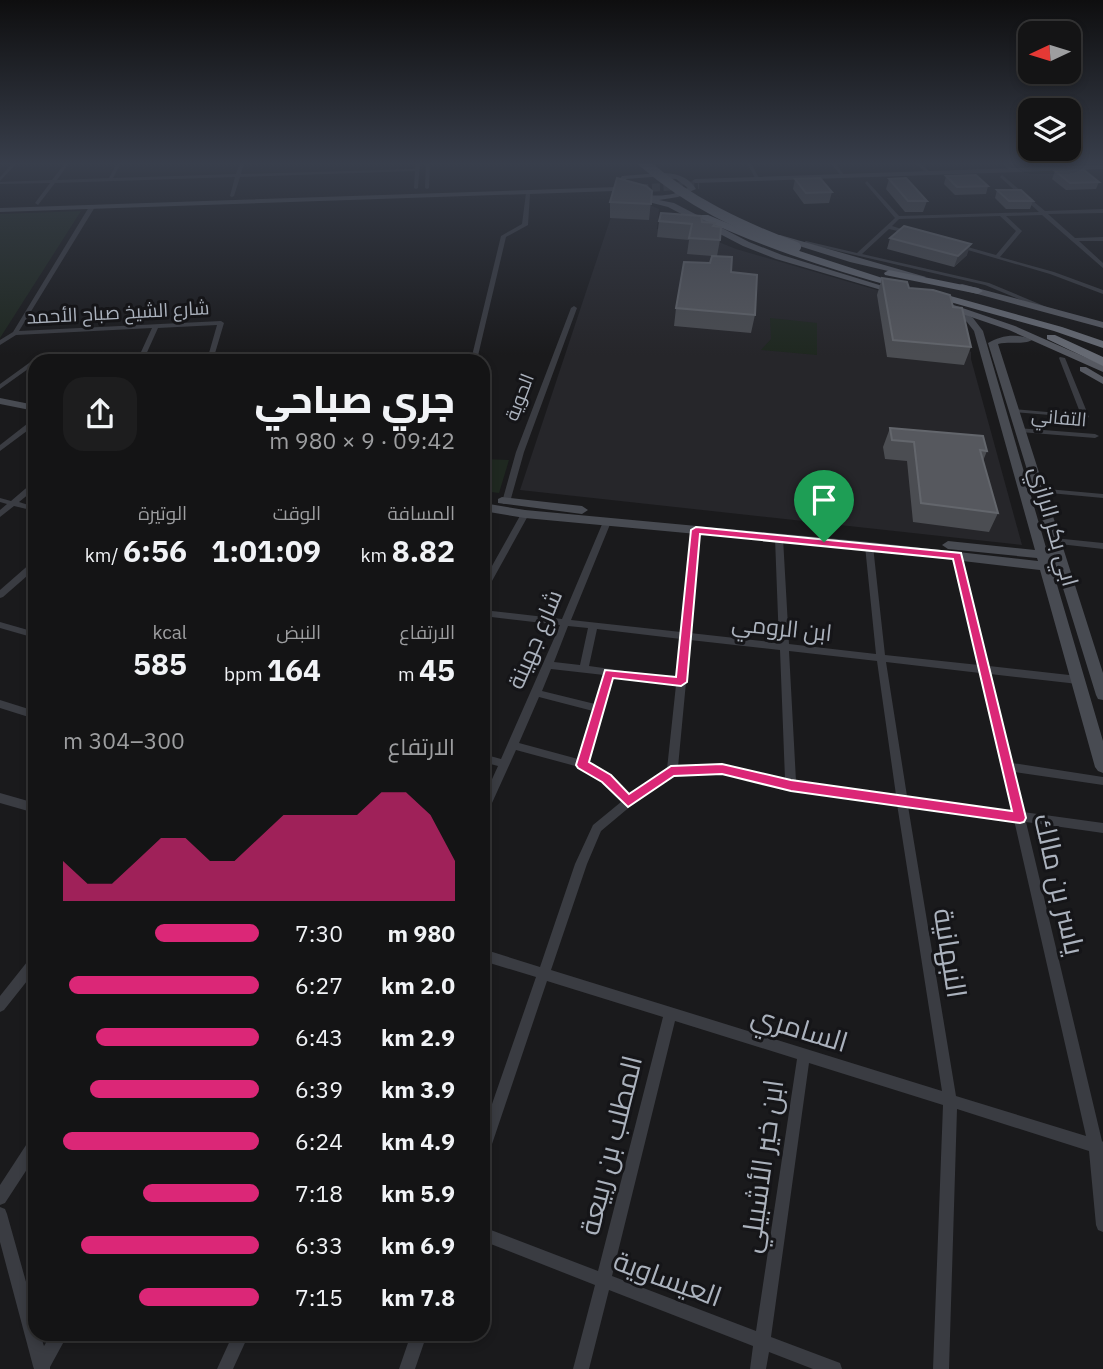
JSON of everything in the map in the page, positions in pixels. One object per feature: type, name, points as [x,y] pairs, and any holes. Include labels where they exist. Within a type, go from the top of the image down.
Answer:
[{"type":"highway","points":[[724,227],[817,262],[1033,328],[1103,362]]},
{"type":"highway","points":[[744,227],[852,266],[1043,316],[1103,336]]},
{"type":"highway","points":[[852,266],[978,291]]},
{"type":"highway","points":[[976,311],[1058,329],[1103,345]]},
{"type":"main road","points":[[720,227],[779,257],[902,293]]},
{"type":"main road","points":[[759,227],[786,239],[853,260],[1103,325]]},
{"type":"main road","points":[[914,296],[976,311],[1103,369]]},
{"type":"main road","name":"ابي بكر الرازي","points":[[951,307],[970,320],[978,331],[1103,767]]},
{"type":"main road","points":[[976,311],[1103,381]]},
{"type":"main road","name":"ابي بكر الرازي","points":[[1027,340],[1004,338],[993,343],[1102,688]]},
{"type":"main road","points":[[0,401],[28,407]]},
{"type":"main road","points":[[490,499],[666,523],[926,543],[1061,562]]},
{"type":"main road","points":[[490,508],[607,522],[666,523],[696,530],[958,556],[1043,560]]},
{"type":"street","points":[[0,342],[16,333],[80,227]]},
{"type":"street","points":[[475,354],[504,236],[521,227]]},
{"type":"street","points":[[859,254],[888,227],[912,234]]},
{"type":"street","points":[[997,257],[1019,231],[1015,227]]},
{"type":"street","points":[[1061,227],[1103,266]]},
{"type":"street","points":[[786,239],[987,284],[1064,316]]},
{"type":"street","points":[[1075,240],[1103,239]]},
{"type":"street","points":[[949,244],[1052,273],[1103,292]]},
{"type":"street","name":"الحوية","points":[[506,502],[520,452],[574,308]]},
{"type":"street","name":"شارع الشيخ صباح الأحمد","points":[[16,333],[221,323],[212,354]]},
{"type":"street","points":[[144,354],[156,326]]},
{"type":"street","points":[[1014,411],[1085,417],[1062,358]]},
{"type":"street","points":[[0,387],[28,366]]},
{"type":"street","points":[[0,449],[28,427]]},
{"type":"street","name":"التفاني","points":[[1020,430],[1095,436]]},
{"type":"street","points":[[1039,490],[1103,496]]},
{"type":"street","points":[[0,514],[28,491]]},
{"type":"street","points":[[0,500],[28,507]]},
{"type":"street","points":[[490,577],[525,514]]},
{"type":"street","name":"شارع جهينة","points":[[490,796],[607,522]]},
{"type":"street","points":[[671,771],[696,530]]},
{"type":"street","points":[[779,538],[791,785]]},
{"type":"street","points":[[1055,541],[1103,546]]},
{"type":"street","name":"النبهانية","points":[[869,546],[881,657],[902,802],[950,1101],[941,1369]]},
{"type":"street","name":"ياسر بن مالك","points":[[958,556],[1100,1147],[1103,1225]]},
{"type":"street","points":[[0,595],[28,570]]},
{"type":"street","name":"ابن الرومي","points":[[490,614],[1078,680]]},
{"type":"street","points":[[0,625],[28,633]]},
{"type":"street","points":[[584,667],[593,627]]},
{"type":"street","points":[[546,665],[584,667],[609,673],[681,682]]},
{"type":"street","points":[[582,765],[609,673]]},
{"type":"street","points":[[536,693],[600,709]]},
{"type":"street","points":[[0,704],[28,713]]},
{"type":"street","points":[[513,745],[582,765],[606,779],[628,802]]},
{"type":"street","points":[[490,760],[505,764]]},
{"type":"street","points":[[1008,767],[1103,781]]},
{"type":"street","points":[[490,1129],[581,864],[597,828],[671,771],[729,770],[791,785],[1103,828]]},
{"type":"street","points":[[0,798],[28,806]]},
{"type":"street","name":"السامري","points":[[490,957],[1100,1147]]},
{"type":"street","points":[[0,1006],[28,970]]},
{"type":"street","name":"المطلب بن ربيعة","points":[[581,1369],[670,1015]]},
{"type":"street","name":"ابن خير الأشبيلي","points":[[758,1369],[804,1054]]},
{"type":"street","points":[[0,1198],[28,1155]]},
{"type":"street","points":[[0,1214],[28,1318]]},
{"type":"street","name":"العيساوية","points":[[490,1237],[834,1369]]},
{"type":"street","points":[[34,1341],[41,1367]]},
{"type":"street","points":[[41,1367],[56,1341]]},
{"type":"street","points":[[225,1369],[238,1341]]},
{"type":"street","points":[[407,1369],[417,1341]]},
{"type":"shaded area","points":[[0,227],[71,227],[0,338]]},
{"type":"shaded area","points":[[608,227],[657,227],[657,229],[694,232],[736,249],[952,312],[961,344],[971,352],[1022,545],[520,490]]},
{"type":"shaded area","points":[[770,318],[817,323],[817,355],[761,350],[771,339]]},
{"type":"shaded area","points":[[490,459],[509,460],[499,493],[490,492]]},
{"type":"building","points":[[691,227],[721,227],[720,240],[689,238]]},
{"type":"building","points":[[903,227],[907,227],[971,244],[958,256],[890,238]]},
{"type":"building","points":[[712,256],[732,257],[731,272],[757,275],[755,315],[676,308],[684,262],[710,263]]},
{"type":"building","points":[[882,278],[907,282],[909,288],[950,295],[953,307],[962,308],[971,347],[893,340]]},
{"type":"building","points":[[890,428],[983,436],[987,451],[980,450],[998,513],[921,503],[914,442],[892,440]]},
{"type":"route","points":[[696,530],[824,542],[958,556],[1020,818],[791,785],[722,769],[671,771],[628,802],[606,779],[582,765],[609,673],[681,682],[696,530]]}]
